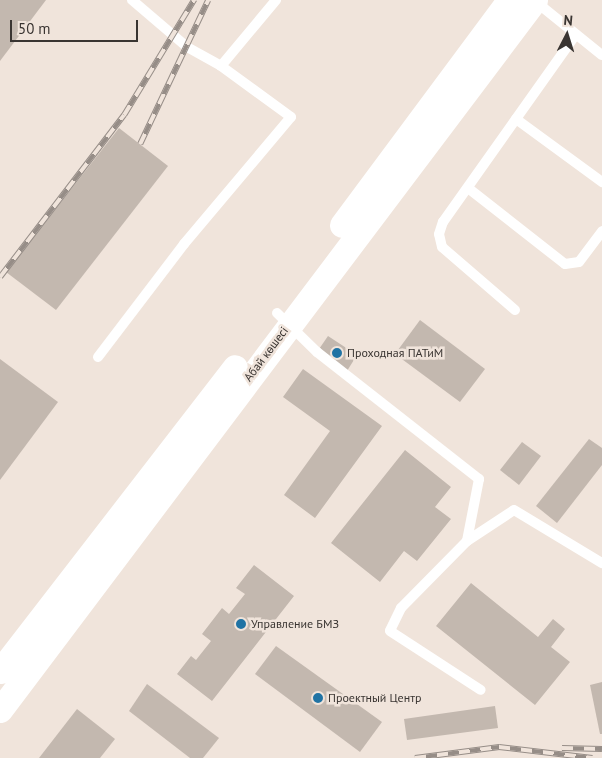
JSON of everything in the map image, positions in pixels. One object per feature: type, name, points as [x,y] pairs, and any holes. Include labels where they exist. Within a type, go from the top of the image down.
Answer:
[{"type":"street","name":"Абай көшесі","points":[[0,710],[284,317],[509,0]]},
{"type":"street","name":"Абай көшесі","points":[[0,671],[284,317],[534,0]]},
{"type":"lane","points":[[98,357],[184,244],[291,117],[221,66],[187,48],[132,0]]},
{"type":"lane","points":[[221,66],[276,0]]},
{"type":"lane","points":[[534,0],[602,55]]},
{"type":"lane","points":[[515,310],[440,241],[443,222],[576,34]]},
{"type":"lane","points":[[516,120],[602,182]]},
{"type":"lane","points":[[468,188],[564,264],[579,262],[602,231]]},
{"type":"lane","points":[[284,317],[317,352],[479,479],[466,541]]},
{"type":"lane","points":[[481,690],[390,631],[401,608],[466,541],[514,510],[602,563]]},
{"type":"building","points":[[0,0],[46,0],[0,61]]},
{"type":"building","points":[[119,128],[168,166],[56,310],[6,272]]},
{"type":"building","points":[[420,320],[485,369],[460,402],[395,354]]},
{"type":"building","name":"Проходная ПАТиМ","points":[[328,336],[357,355],[347,371],[317,352]]},
{"type":"building","points":[[0,359],[58,402],[0,480]]},
{"type":"building","points":[[303,369],[382,426],[315,518],[284,495],[330,431],[283,397]]},
{"type":"building","points":[[589,439],[602,448],[602,465],[557,523],[536,506]]},
{"type":"building","points":[[522,442],[541,456],[519,485],[500,470]]},
{"type":"building","points":[[405,450],[451,487],[435,507],[451,519],[417,561],[404,551],[380,582],[331,543]]},
{"type":"building","name":"Управление БМЗ","points":[[254,565],[294,596],[212,701],[177,674],[191,656],[196,660],[211,641],[202,634],[222,608],[229,614],[245,594],[236,588]]},
{"type":"building","points":[[471,583],[538,637],[553,619],[565,629],[551,647],[570,662],[535,705],[436,626]]},
{"type":"building","name":"Проектный Центр","points":[[276,646],[382,722],[360,752],[255,674]]},
{"type":"building","points":[[602,682],[602,734],[600,734],[590,685]]},
{"type":"building","points":[[147,684],[219,738],[203,758],[190,758],[129,711]]},
{"type":"building","points":[[495,706],[498,728],[407,740],[404,719]]},
{"type":"building","points":[[77,709],[115,739],[100,758],[39,758]]},
{"type":"railway","points":[[0,277],[124,115],[194,0]]},
{"type":"railway","points":[[140,144],[208,0]]},
{"type":"railway","points":[[415,758],[499,747],[592,758]]},
{"type":"railway","points":[[562,748],[602,749]]},
{"type":"place","name":"Проходная ПАТиМ","points":[[337,353]]},
{"type":"place","name":"Управление БМЗ","points":[[241,624]]},
{"type":"place","name":"Проектный Центр","points":[[318,698]]}]
